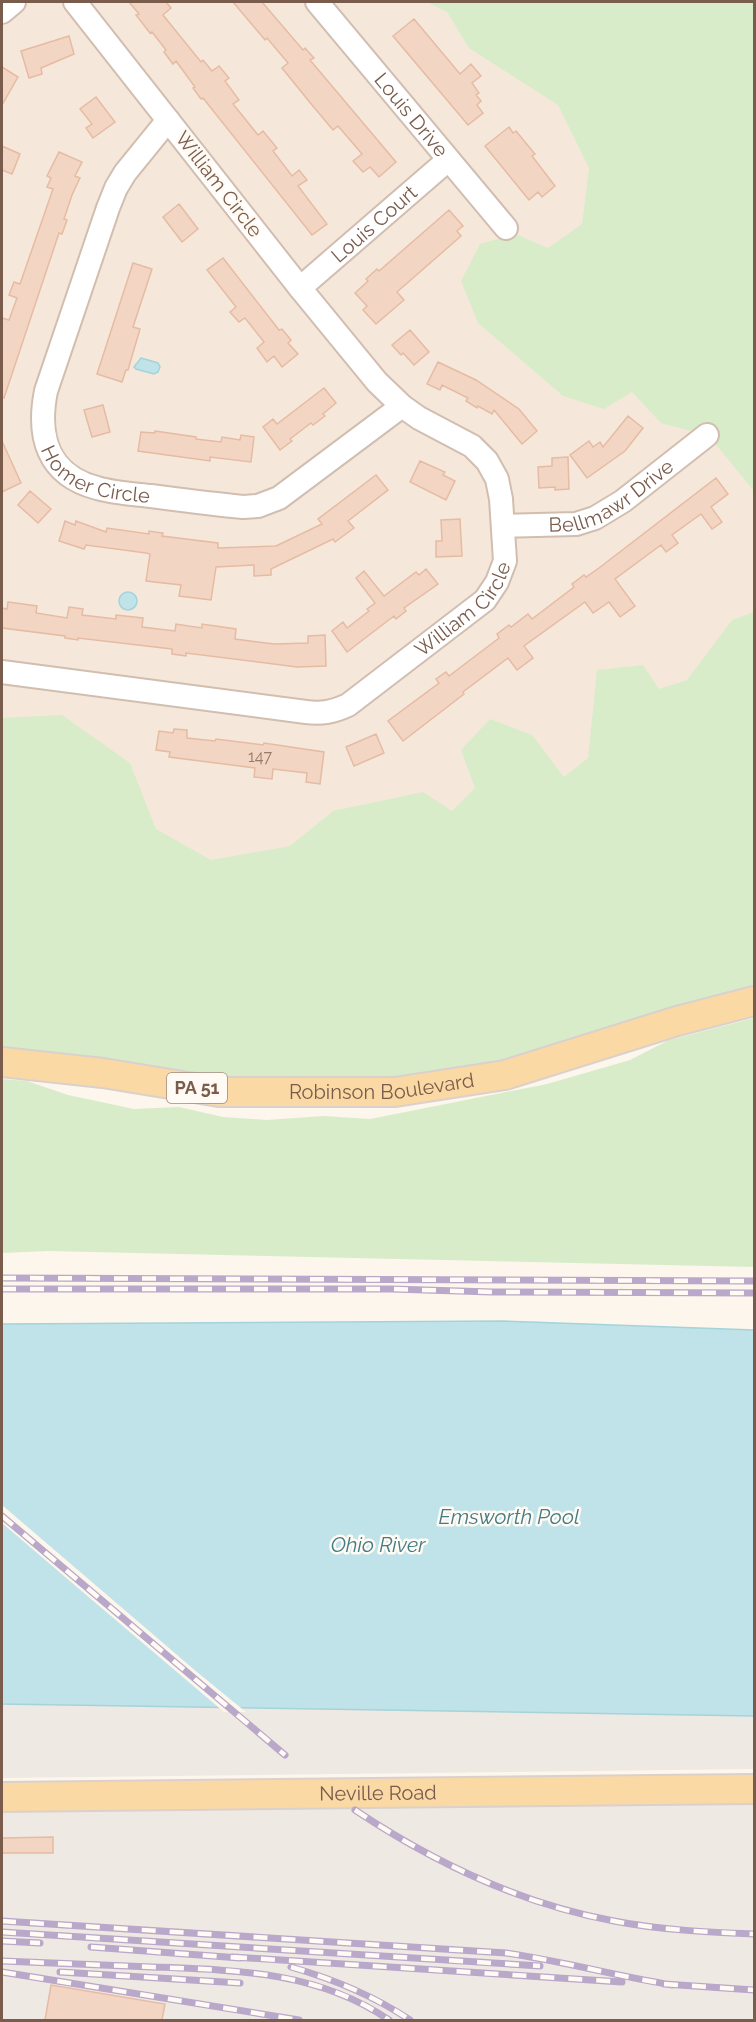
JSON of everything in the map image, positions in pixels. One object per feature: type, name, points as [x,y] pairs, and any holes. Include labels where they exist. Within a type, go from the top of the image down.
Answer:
[{"type":"main road","name":"Robinson Boulevard","points":[[2,1062],[103,1073],[219,1092],[395,1092],[505,1075],[677,1021],[754,1001]]},
{"type":"main road","name":"Neville Road","points":[[2,1778],[754,1769]]},
{"type":"main road","name":"Neville Road","points":[[2,1797],[754,1789]]},
{"type":"street","points":[[2,12],[14,2]]},
{"type":"street","name":"William Circle","points":[[2,672],[306,712],[335,711],[348,705],[485,600],[497,582],[504,561],[501,500],[497,479],[487,461],[472,446],[419,418],[402,406],[377,382],[75,2]]},
{"type":"street","name":"Louis Drive","points":[[317,2],[506,228]]},
{"type":"street","name":"Homer Circle","points":[[168,120],[125,173],[108,208],[46,391],[42,430],[47,448],[53,458],[72,477],[96,488],[243,507],[258,506],[269,503],[296,487],[402,406]]},
{"type":"street","name":"Louis Court","points":[[300,288],[448,160]]},
{"type":"street","name":"Bellmawr Drive","points":[[503,526],[576,524],[596,519],[623,501],[707,435]]},
{"type":"shaded area","points":[[2,2],[754,2],[754,690],[2,1062]]},
{"type":"shaded area","points":[[2,1704],[754,1716],[754,1769],[2,1778]]},
{"type":"shaded area","points":[[754,1789],[754,2020],[2,2020],[2,1797]]},
{"type":"green space","points":[[427,2],[754,2],[754,491],[709,436],[661,423],[632,392],[604,409],[563,396],[478,323],[461,281],[480,244],[516,234],[548,248],[582,224],[589,168],[558,105],[469,48],[447,12]]},
{"type":"green space","points":[[754,612],[754,994],[503,1070],[395,1088],[219,1087],[2,1060],[2,718],[62,715],[130,763],[156,829],[211,860],[290,846],[333,811],[423,792],[452,811],[475,788],[461,750],[490,719],[532,735],[564,777],[588,758],[597,670],[643,665],[659,689],[687,680],[732,620]]},
{"type":"green space","points":[[754,1018],[754,1267],[48,1251],[2,1253],[2,1079],[27,1081],[68,1095],[134,1109],[179,1107],[223,1117],[267,1120],[323,1116],[370,1119],[547,1084],[630,1060],[669,1040]]},
{"type":"water","points":[[141,358],[158,363],[160,367],[158,372],[154,374],[136,369],[134,367]]},
{"type":"water","points":[[128,592],[134,595],[137,601],[134,607],[128,610],[122,607],[119,601],[122,595]]},
{"type":"water","name":"Emsworth Pool","points":[[502,1321],[754,1330],[754,1716],[2,1704],[2,1324]]},
{"type":"pier","points":[[2,1505],[246,1712],[224,1712],[2,1523]]},
{"type":"building","points":[[129,2],[166,2],[171,8],[163,15],[201,62],[203,60],[212,71],[219,66],[229,78],[225,81],[239,100],[233,104],[258,135],[263,131],[277,148],[273,151],[292,176],[299,170],[307,180],[298,186],[327,224],[312,235],[203,98],[201,99],[176,61],[173,64],[164,52],[166,50],[136,15],[139,14]]},
{"type":"building","points":[[233,2],[262,2],[303,50],[305,48],[314,58],[310,60],[396,162],[379,177],[370,167],[363,172],[353,161],[362,154],[338,126],[333,130],[282,68],[288,63]]},
{"type":"building","points":[[414,19],[460,74],[471,64],[481,76],[472,83],[479,93],[476,95],[481,101],[477,105],[483,113],[468,125],[393,36]]},
{"type":"building","points":[[69,36],[74,54],[41,68],[42,74],[29,78],[21,51]]},
{"type":"building","points":[[2,67],[18,77],[2,105]]},
{"type":"building","points":[[96,97],[115,122],[93,138],[86,128],[92,124],[80,109]]},
{"type":"building","points":[[509,127],[513,133],[516,131],[535,154],[532,156],[555,186],[542,197],[538,192],[529,200],[485,146]]},
{"type":"building","points":[[2,146],[20,154],[12,174],[2,170]]},
{"type":"building","points":[[59,152],[82,162],[75,176],[80,178],[72,195],[64,219],[67,220],[62,234],[59,233],[4,398],[2,397],[2,318],[9,320],[17,298],[9,295],[14,282],[20,284],[53,189],[47,187],[51,178],[47,176]]},
{"type":"building","points":[[179,204],[198,229],[182,242],[163,217]]},
{"type":"building","points":[[449,210],[463,226],[457,231],[461,236],[397,292],[404,300],[376,324],[363,310],[367,306],[355,293],[377,269],[379,271]]},
{"type":"building","points":[[223,258],[279,330],[282,329],[291,340],[288,343],[298,354],[282,367],[274,356],[267,362],[257,348],[264,342],[245,318],[239,322],[230,312],[236,307],[207,270]]},
{"type":"building","points":[[133,263],[152,269],[133,327],[140,329],[128,370],[122,382],[97,374]]},
{"type":"building","points":[[410,330],[429,352],[414,365],[392,345]]},
{"type":"building","points":[[438,362],[476,380],[519,409],[537,431],[522,444],[494,410],[492,414],[478,406],[477,408],[466,401],[468,398],[442,385],[440,390],[427,384]]},
{"type":"building","points":[[324,388],[336,403],[323,414],[325,416],[313,425],[311,423],[280,450],[263,427],[273,419],[277,424]]},
{"type":"building","points":[[103,405],[110,432],[92,437],[84,410]]},
{"type":"building","points":[[628,416],[643,428],[625,451],[587,478],[570,455],[589,441],[593,447],[600,442],[603,447]]},
{"type":"building","points":[[155,431],[221,442],[222,437],[240,440],[241,435],[254,437],[251,462],[210,457],[210,461],[138,451],[141,432],[155,433]]},
{"type":"building","points":[[2,441],[21,483],[2,492]]},
{"type":"building","points":[[568,457],[569,489],[539,488],[538,467],[552,466],[552,458]]},
{"type":"building","points":[[420,461],[445,472],[443,475],[455,481],[446,500],[410,482]]},
{"type":"building","points":[[376,475],[388,490],[348,521],[354,528],[335,542],[333,539],[271,569],[271,575],[254,576],[254,565],[216,567],[211,600],[179,596],[181,585],[146,581],[150,554],[86,545],[84,549],[59,541],[65,521],[75,525],[76,521],[106,532],[107,528],[149,534],[149,531],[163,533],[162,536],[218,543],[218,548],[276,546],[322,524],[318,519]]},
{"type":"building","points":[[716,478],[728,494],[711,507],[722,522],[712,529],[701,514],[672,535],[678,543],[666,552],[661,545],[615,579],[635,606],[620,617],[609,602],[593,613],[585,602],[524,646],[533,658],[517,670],[508,658],[403,741],[388,721],[439,683],[436,679],[446,672],[449,676],[499,638],[497,634],[509,625],[511,627],[528,614],[532,619],[574,587],[572,584],[599,568]]},
{"type":"building","points":[[30,491],[51,509],[38,523],[18,505]]},
{"type":"building","points":[[460,519],[462,556],[436,557],[436,541],[442,541],[441,520]]},
{"type":"building","points":[[426,569],[438,584],[404,608],[406,611],[396,619],[394,616],[347,652],[332,631],[343,622],[347,628],[369,611],[367,609],[375,603],[356,578],[364,571],[384,596],[416,572],[419,575]]},
{"type":"building","points":[[8,602],[37,606],[36,613],[67,618],[69,607],[83,609],[82,615],[116,619],[116,615],[143,618],[142,627],[175,631],[176,624],[202,628],[202,624],[236,629],[235,639],[274,644],[308,643],[308,636],[325,635],[326,666],[297,667],[186,653],[186,656],[172,654],[172,649],[78,638],[78,640],[65,638],[65,636],[2,628],[2,608],[7,609]]},
{"type":"building","points":[[174,729],[187,730],[187,738],[263,745],[264,743],[324,752],[320,784],[306,782],[307,773],[273,769],[272,779],[254,777],[255,768],[169,757],[170,752],[156,750],[159,731],[173,733]]},
{"type":"building","points":[[376,734],[384,753],[354,766],[346,747]]},
{"type":"building","points":[[53,1837],[53,1853],[2,1853],[2,1838]]},
{"type":"building","points":[[51,1985],[165,2004],[162,2020],[45,2020]]},
{"type":"railway","points":[[2,1278],[754,1281]]},
{"type":"railway","points":[[2,1289],[391,1289],[492,1292],[754,1293]]},
{"type":"railway","points":[[2,1516],[285,1755]]},
{"type":"railway","points":[[355,1810],[415,1847],[479,1879],[545,1904],[649,1927],[754,1934]]},
{"type":"railway","points":[[2,1921],[506,1953],[672,1985]]},
{"type":"railway","points":[[2,1932],[540,1966]]},
{"type":"railway","points":[[2,1941],[40,1943]]},
{"type":"railway","points":[[91,1947],[240,1958]]},
{"type":"railway","points":[[233,1957],[622,1982]]},
{"type":"railway","points":[[2,1961],[214,1970],[275,1976],[334,1991],[389,2020]]},
{"type":"railway","points":[[291,1967],[353,1989],[410,2020]]},
{"type":"railway","points":[[2,1972],[299,2020]]},
{"type":"railway","points":[[60,1972],[240,1983]]},
{"type":"railway","points":[[664,1984],[754,1990]]},
{"type":"water label","name":"Ohio River","points":[[378,1545]]}]
